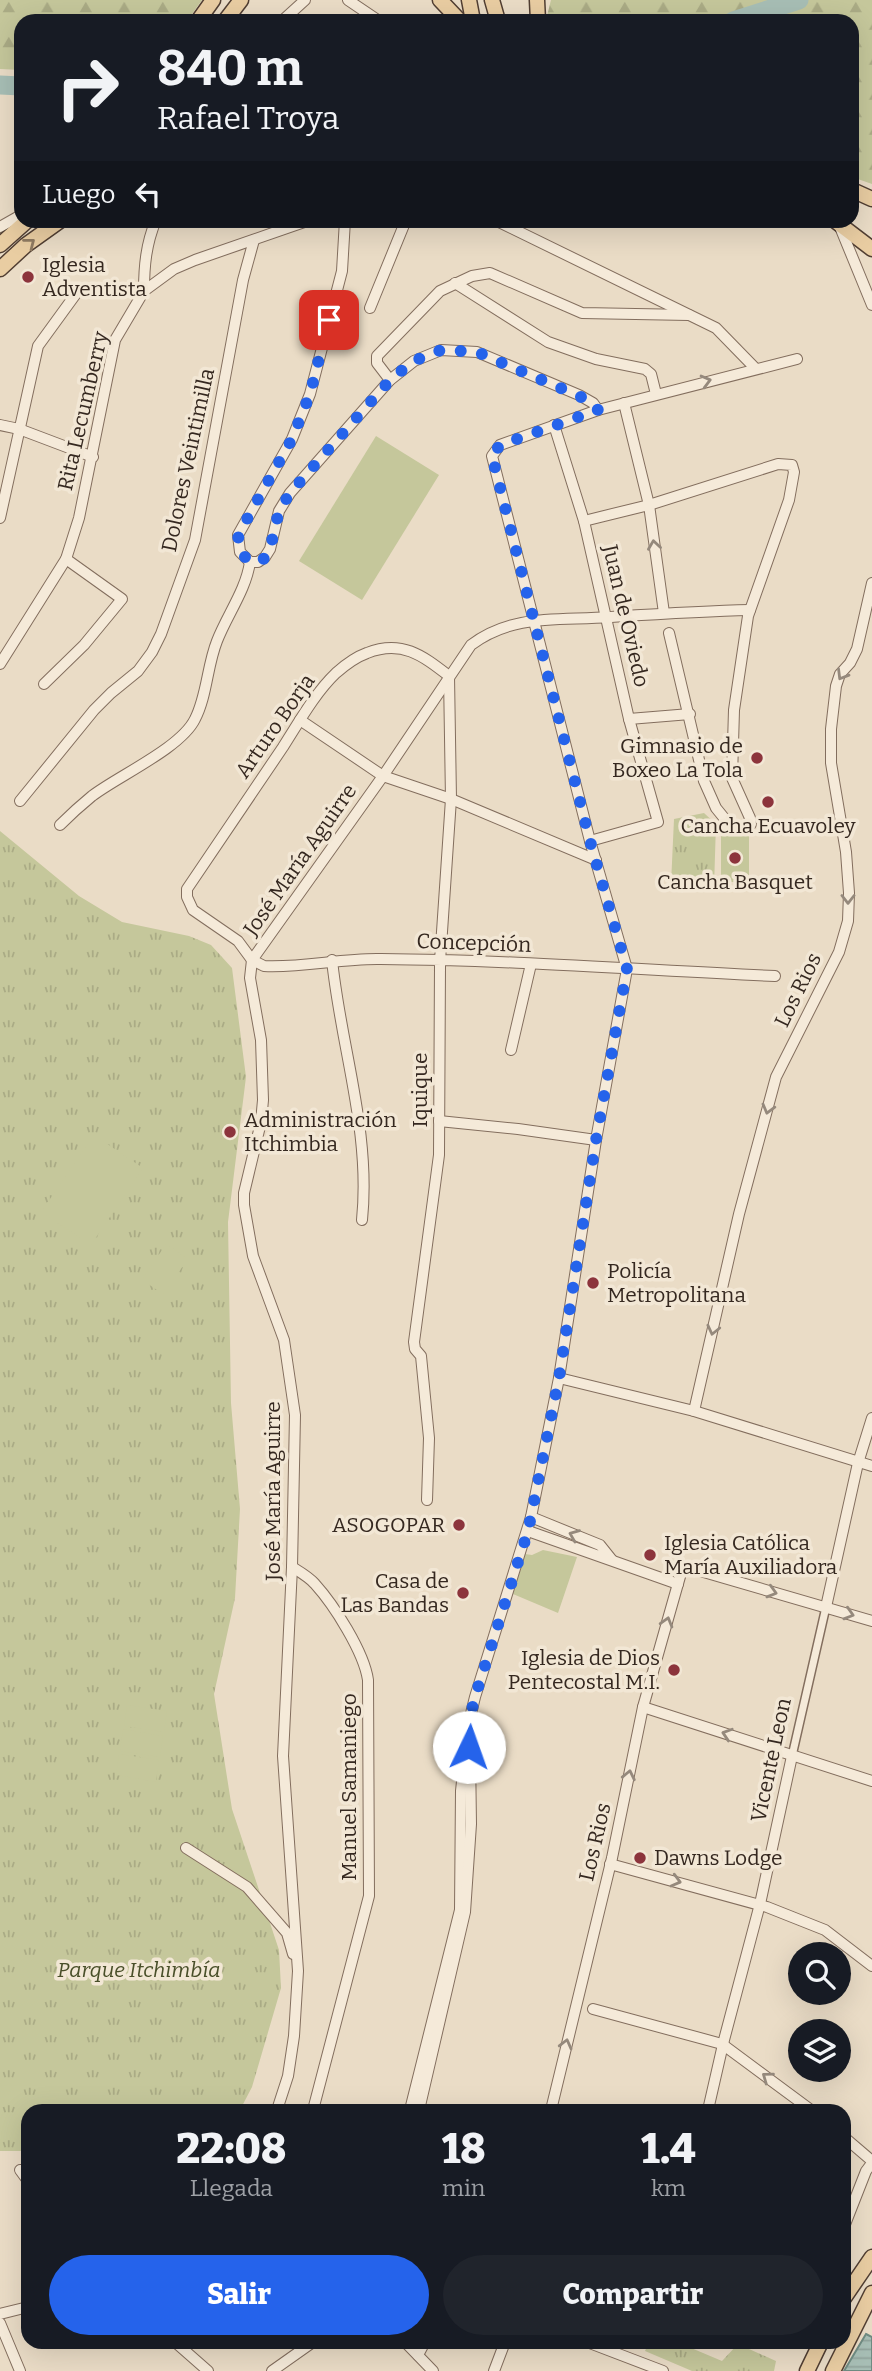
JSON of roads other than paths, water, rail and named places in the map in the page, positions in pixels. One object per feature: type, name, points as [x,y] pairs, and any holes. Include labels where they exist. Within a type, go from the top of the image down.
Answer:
[{"type":"main road","points":[[230,14],[241,0]]},
{"type":"main road","points":[[440,0],[453,14]]},
{"type":"main road","points":[[0,245],[19,228]]},
{"type":"main road","points":[[0,269],[50,228]]},
{"type":"main road","points":[[844,228],[872,249]]},
{"type":"main road","points":[[851,2288],[872,2258]]},
{"type":"main road","points":[[851,2335],[872,2293]]},
{"type":"main road","points":[[807,2371],[817,2349]]},
{"type":"main road","points":[[833,2371],[844,2349]]},
{"type":"street","points":[[290,14],[305,0]]},
{"type":"street","points":[[348,0],[369,14]]},
{"type":"street","points":[[145,291],[145,257],[153,228]]},
{"type":"street","name":"Rita Lecumberry","points":[[0,664],[66,559],[79,519],[116,340],[145,291],[185,264],[288,228]]},
{"type":"street","points":[[345,228],[342,271],[310,394],[292,439],[238,535],[240,552],[250,562],[258,562],[268,553],[279,511],[290,493],[390,380],[414,361],[441,350],[477,352],[579,396],[593,403],[598,410]]},
{"type":"street","points":[[370,307],[403,228]]},
{"type":"street","points":[[511,228],[716,328],[755,368]]},
{"type":"street","points":[[839,228],[872,305]]},
{"type":"street","name":"Dolores Veintimilla","points":[[20,801],[94,710],[138,671],[161,634],[195,540],[243,280],[254,240]]},
{"type":"street","points":[[390,380],[377,363],[377,356],[427,302],[440,291],[472,275],[490,272],[583,313],[689,315]]},
{"type":"street","points":[[455,283],[548,342],[596,359],[645,369],[652,374],[656,394]]},
{"type":"street","points":[[0,518],[37,346],[78,291]]},
{"type":"street","points":[[412,2104],[460,1910],[461,1791],[468,1726],[531,1517],[559,1378],[596,1140],[627,969],[590,841],[492,456],[500,445],[598,410],[797,359]]},
{"type":"street","points":[[624,403],[649,505],[664,612]]},
{"type":"street","points":[[0,425],[19,429],[93,457]]},
{"type":"street","name":"Juan de Oviedo","points":[[554,425],[584,521],[629,719],[658,822],[590,841]]},
{"type":"street","points":[[584,521],[649,505],[778,464],[792,465],[794,472],[789,500],[750,610],[734,710],[732,778],[750,818],[751,824],[747,830],[733,829],[716,808],[704,781],[669,633]]},
{"type":"street","points":[[44,684],[84,645],[122,598],[66,559]]},
{"type":"street","points":[[60,825],[93,796],[173,743],[194,723],[200,708],[208,663],[225,620],[246,579],[250,562]]},
{"type":"street","name":"Los Rios","points":[[694,1411],[739,1214],[776,1077],[839,952],[848,921],[846,852],[831,763],[831,729],[836,686],[840,674],[857,649],[872,583]]},
{"type":"street","name":"José María Aguirre","points":[[279,2104],[288,2076],[294,2036],[298,1971],[283,1756],[292,1567],[295,1415],[284,1340],[253,1256],[244,1205],[244,1192],[261,1122],[263,1100],[261,1040],[250,978],[252,960],[383,776],[449,676],[471,645],[479,639],[488,633],[534,619],[750,610]]},
{"type":"street","name":"Arturo Borja","points":[[252,960],[238,941],[192,910],[187,888],[300,720],[334,674],[369,652],[405,649],[421,654],[449,676]]},
{"type":"street","name":"Iquique","points":[[427,1500],[429,1438],[421,1356],[415,1349],[414,1342],[439,1156],[440,961],[451,799],[449,676]]},
{"type":"street","points":[[629,719],[690,715]]},
{"type":"street","points":[[300,720],[383,776],[451,799],[596,860]]},
{"type":"street","name":"Concepción","points":[[252,960],[269,966],[382,959],[775,976]]},
{"type":"street","points":[[332,960],[341,1027],[360,1119],[365,1194],[362,1220]]},
{"type":"street","points":[[511,1050],[531,964]]},
{"type":"street","points":[[439,1121],[596,1140]]},
{"type":"street","points":[[559,1378],[694,1411],[872,1466]]},
{"type":"street","name":"Vicente Leon","points":[[709,2104],[722,2045],[760,1904],[858,1463],[872,1418]]},
{"type":"street","points":[[531,1517],[600,1545],[612,1560]]},
{"type":"street","points":[[528,1531],[678,1584],[683,1566],[872,1621]]},
{"type":"street","name":"Manuel Samaniego","points":[[292,1567],[314,1583],[343,1624],[366,1665],[368,1680],[369,1896],[315,2104]]},
{"type":"street","name":"Los Rios","points":[[552,2104],[610,1864],[643,1707],[678,1584]]},
{"type":"street","points":[[643,1707],[872,1780]]},
{"type":"street","points":[[420,2104],[458,1950],[468,1892],[472,1788],[468,1726]]},
{"type":"street","points":[[186,1848],[247,1888],[287,1933],[298,1971]]},
{"type":"street","points":[[610,1864],[760,1904],[825,1930],[872,1966]]},
{"type":"street","points":[[593,2009],[722,2045],[803,2104]]},
{"type":"street","points":[[851,2143],[872,2162],[851,2209]]},
{"type":"street","points":[[0,2314],[21,2309]]},
{"type":"street","points":[[0,2323],[20,2371]]},
{"type":"street","points":[[182,2349],[208,2371]]},
{"type":"street","points":[[272,2371],[303,2349]]},
{"type":"street","points":[[412,2349],[433,2371]]},
{"type":"street","points":[[418,2355],[421,2349]]},
{"type":"street","points":[[494,2371],[502,2349]]},
{"type":"street","points":[[605,2349],[663,2371]]},
{"type":"waterway","points":[[755,14],[799,0]]},
{"type":"waterway","points":[[0,85],[14,86]]},
{"type":"place","name":"Iglesia Adventista","points":[[28,277]]},
{"type":"place","name":"Gimnasio de Boxeo La Tola","points":[[757,758]]},
{"type":"place","name":"Cancha Ecuavoley","points":[[768,802]]},
{"type":"place","name":"Cancha Basquet","points":[[735,858]]},
{"type":"place","name":"Administración Itchimbia","points":[[230,1132]]},
{"type":"place","name":"Policía Metropolitana","points":[[593,1283]]},
{"type":"place","name":"ASOGOPAR","points":[[459,1525]]},
{"type":"place","name":"Iglesia Católica María Auxiliadora","points":[[650,1555]]},
{"type":"place","name":"Casa de Las Bandas","points":[[463,1593]]},
{"type":"place","name":"Iglesia de Dios Pentecostal M.I.","points":[[674,1670]]},
{"type":"place","name":"Dawns Lodge","points":[[640,1858]]},
{"type":"park label","name":"Parque Itchimbía","points":[[139,1970]]}]
